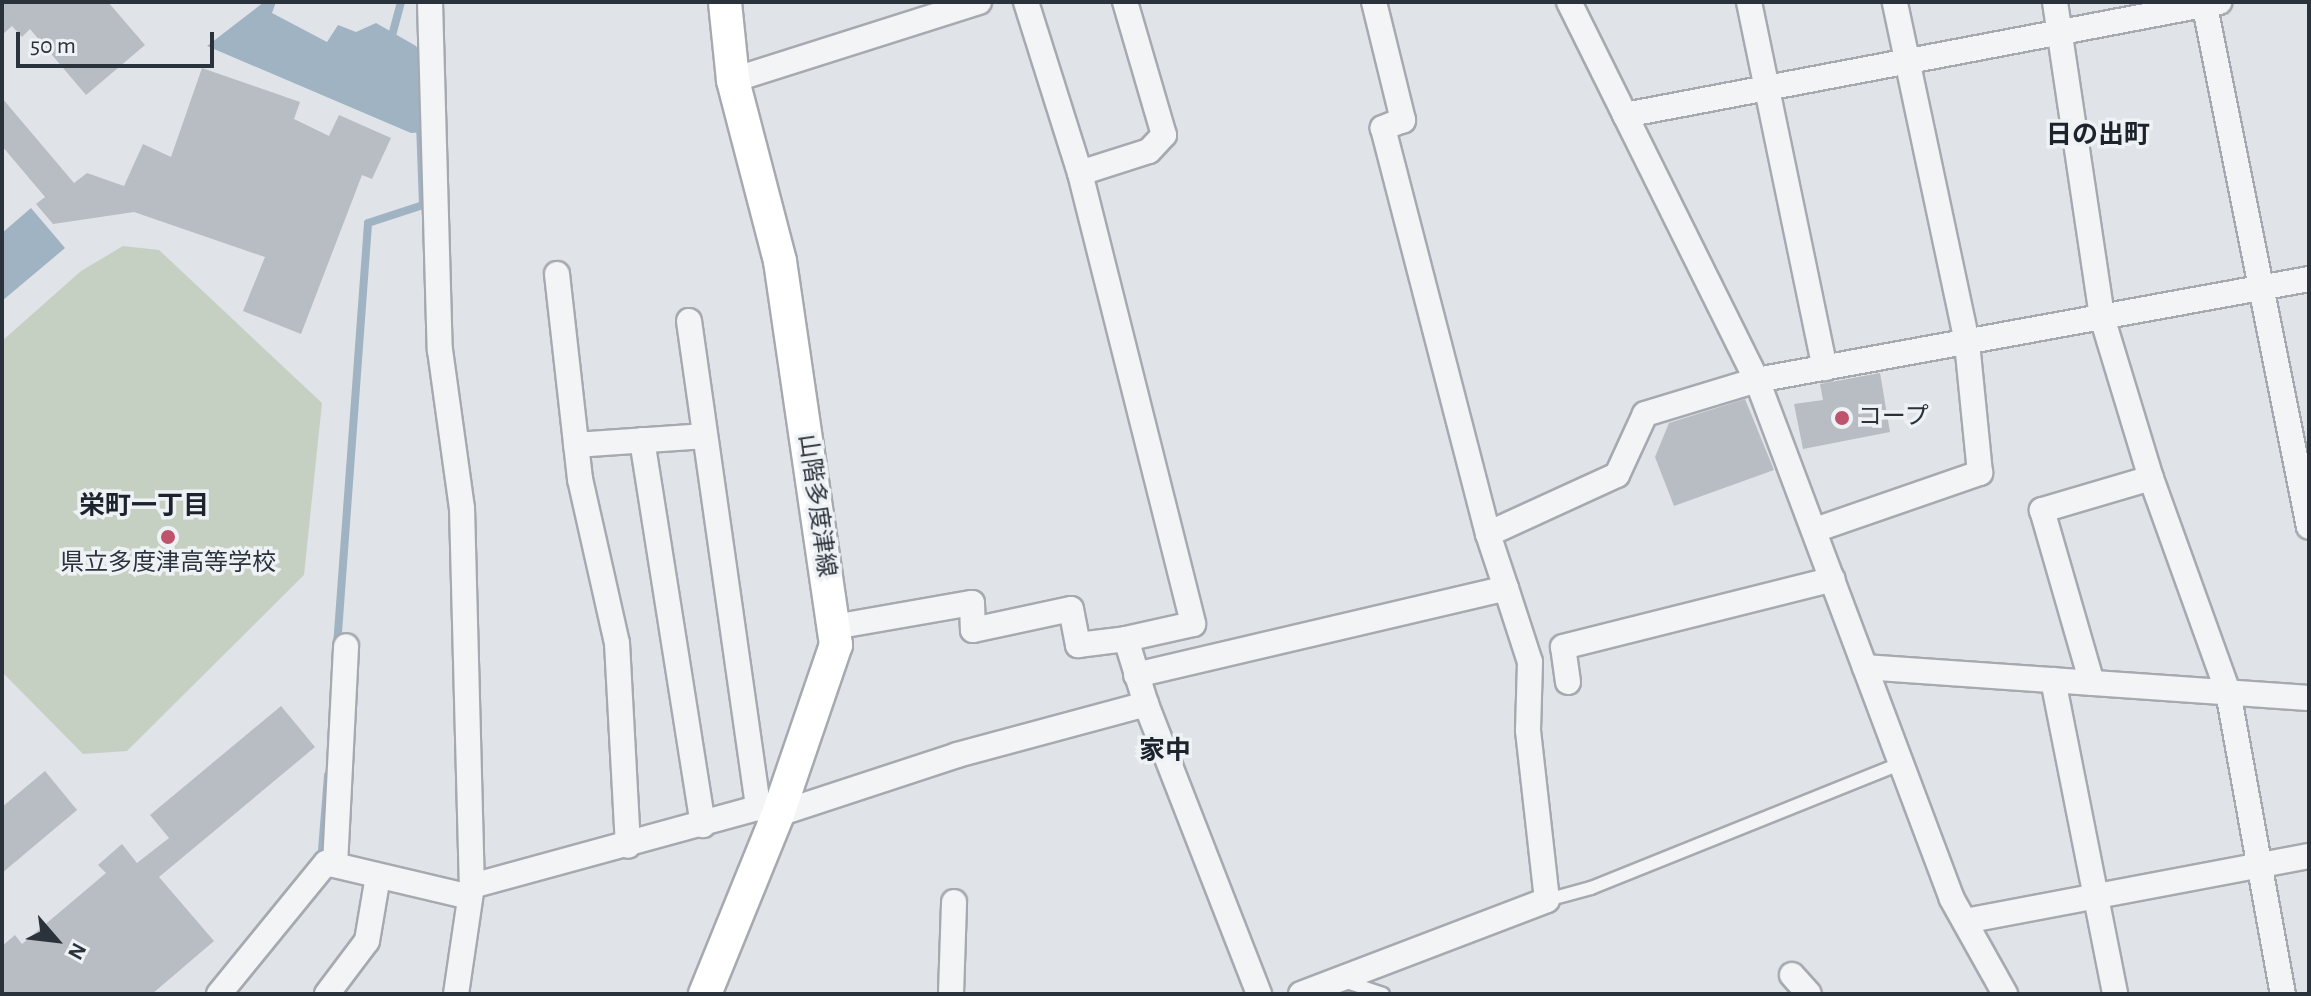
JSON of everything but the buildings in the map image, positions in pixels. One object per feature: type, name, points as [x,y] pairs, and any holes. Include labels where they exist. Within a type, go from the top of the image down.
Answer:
[{"type":"main road","name":"山階多度津線","points":[[705,994],[768,811],[822,696],[836,645],[780,261],[733,80],[725,2]]},
{"type":"street","points":[[430,2],[440,350],[462,508],[471,892],[456,994]]},
{"type":"street","points":[[733,80],[979,2]]},
{"type":"street","points":[[834,627],[972,603],[973,630],[1071,609],[1078,645],[1126,639],[1193,624],[1080,173],[1026,2]]},
{"type":"street","points":[[1080,173],[1149,151],[1164,135],[1125,2]]},
{"type":"street","points":[[1301,994],[1547,900],[1528,730],[1530,662],[1488,534],[1383,128],[1403,120],[1374,2]]},
{"type":"street","points":[[1569,2],[1757,380],[1899,764],[1965,921],[2005,994]]},
{"type":"street","points":[[1749,2],[1825,368]]},
{"type":"street","points":[[1815,530],[1980,473],[1967,342],[1895,2]]},
{"type":"street","points":[[2055,2],[2102,317],[2151,478],[2228,692],[2283,994]]},
{"type":"street","points":[[1625,115],[2209,3],[2309,527]]},
{"type":"street","points":[[557,274],[576,445],[617,643],[628,846]]},
{"type":"street","points":[[1488,534],[1617,475],[1645,414],[1757,380],[2309,279]]},
{"type":"street","points":[[689,321],[705,436],[768,811]]},
{"type":"street","points":[[576,445],[705,436]]},
{"type":"street","points":[[642,440],[703,825]]},
{"type":"street","points":[[2092,683],[2042,510],[2151,478]]},
{"type":"street","points":[[1568,682],[1563,647],[1833,579]]},
{"type":"street","points":[[1136,675],[1506,588]]},
{"type":"street","points":[[1126,639],[1146,704],[1259,994]]},
{"type":"street","points":[[335,865],[346,646]]},
{"type":"street","points":[[1865,667],[2309,698]]},
{"type":"street","points":[[2053,680],[2115,994]]},
{"type":"street","points":[[219,994],[326,863],[378,876],[471,892],[1146,704]]},
{"type":"street","points":[[1965,921],[2309,856]]},
{"type":"street","points":[[327,994],[367,941],[378,876]]},
{"type":"street","points":[[951,994],[954,902]]},
{"type":"street","points":[[1792,975],[1809,994]]},
{"type":"lane","points":[[1547,900],[1591,888],[1899,764]]},
{"type":"lane","points":[[1339,979],[1383,994]]},
{"type":"green space","points":[[123,246],[159,250],[322,403],[304,575],[127,751],[83,754],[2,672],[2,341],[81,271]]},
{"type":"water","points":[[264,2],[276,2],[272,13],[327,42],[338,25],[356,32],[376,23],[416,46],[425,61],[427,132],[411,133],[207,46]]},
{"type":"water","points":[[31,208],[65,248],[2,301],[2,233]]},
{"type":"waterway","points":[[390,43],[401,2]]},
{"type":"waterway","points":[[337,646],[368,223],[423,205],[420,125]]},
{"type":"waterway","points":[[322,850],[328,775]]},
{"type":"place","name":"コープ","points":[[1842,418]]},
{"type":"place","name":"県立多度津高等学校","points":[[168,537]]},
{"type":"district","name":"日の出町","points":[[2098,136]]},
{"type":"district","name":"栄町一丁目","points":[[144,507]]},
{"type":"district","name":"家中","points":[[1165,752]]}]
